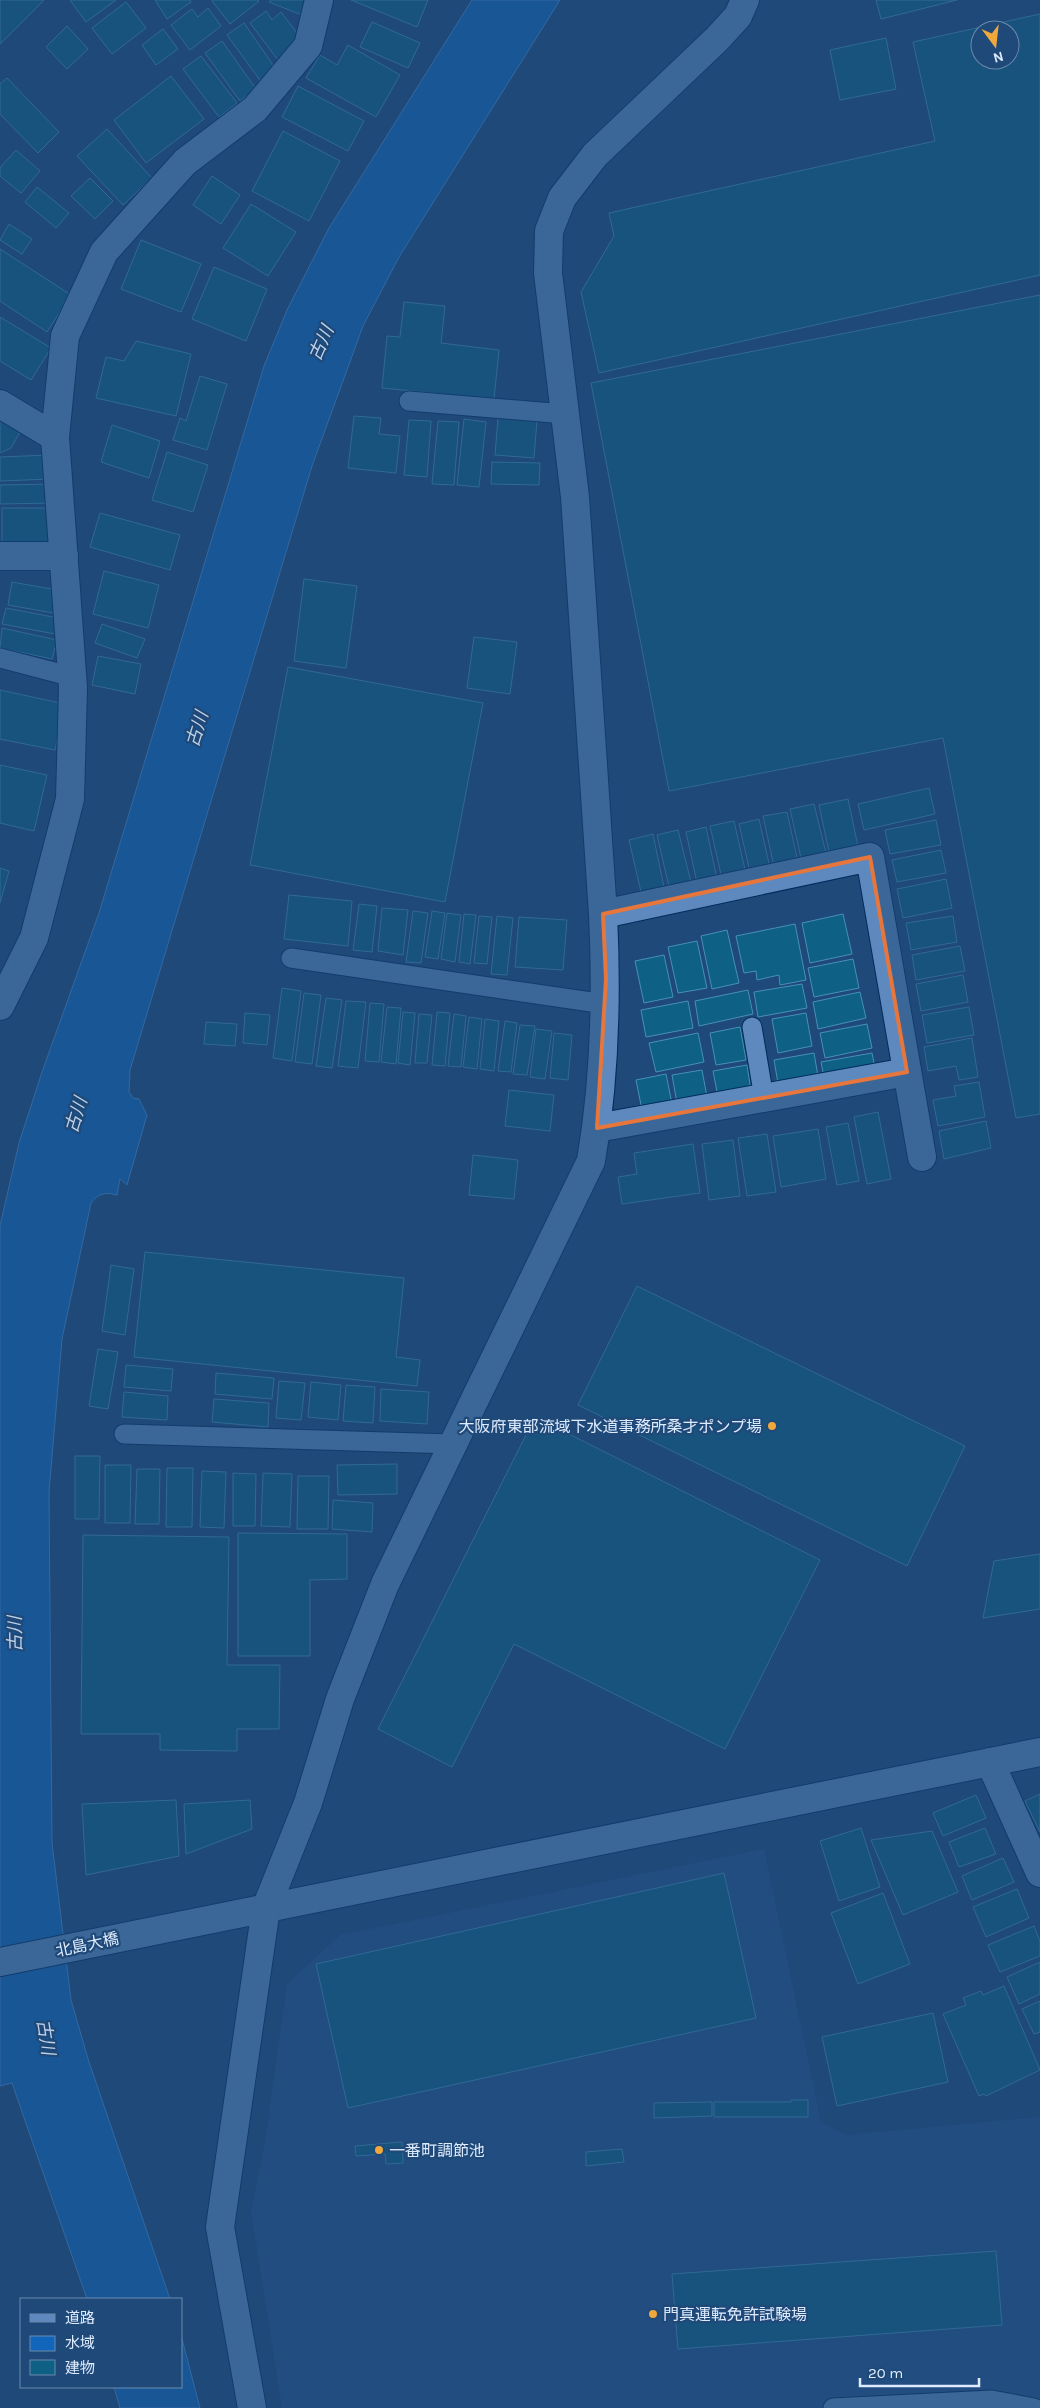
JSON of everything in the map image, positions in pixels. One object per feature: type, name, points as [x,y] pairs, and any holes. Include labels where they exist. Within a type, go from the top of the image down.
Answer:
[{"type":"street","points":[[0,1006],[34,938],[70,799],[73,678],[55,438],[65,336],[104,252],[185,162],[256,109],[308,46],[319,0]]},
{"type":"street","points":[[252,2408],[220,2227],[266,1908],[308,1803],[340,1699],[385,1584],[591,1161],[597,1128],[606,978],[603,914],[575,496],[548,273],[549,231],[562,198],[595,155],[717,39],[738,16],[745,0]]},
{"type":"street","points":[[0,404],[55,438]]},
{"type":"street","points":[[0,556],[64,556]]},
{"type":"street","points":[[603,914],[870,857],[922,1156]]},
{"type":"street","points":[[597,1128],[907,1072]]},
{"type":"street","name":"北島大橋","points":[[0,1962],[1040,1752]]},
{"type":"street","points":[[990,1762],[1040,1872]]},
{"type":"lane","points":[[409,401],[565,414]]},
{"type":"lane","points":[[0,658],[73,678]]},
{"type":"lane","points":[[291,958],[605,1004]]},
{"type":"lane","points":[[752,1027],[764,1098]]},
{"type":"lane","points":[[124,1434],[453,1444]]},
{"type":"lane","points":[[833,2408],[992,2400],[1034,2408]]},
{"type":"highlighted area","points":[[870,857],[907,1072],[597,1128],[606,979],[603,914]]},
{"type":"shaded area","name":"門真運転免許試験場","points":[[764,1849],[821,2122],[846,2135],[1040,2117],[1040,2408],[282,2408],[251,2211],[265,2142],[287,1984],[340,1935]]},
{"type":"water","name":"古川","points":[[472,0],[560,0],[399,257],[363,326],[312,466],[130,1070],[129,1092],[133,1098],[139,1099],[147,1115],[127,1185],[120,1179],[117,1195],[102,1194],[91,1203],[62,1339],[49,1492],[52,1843],[71,2000],[89,2062],[170,2298],[87,2298],[12,2083],[0,2086],[0,1226],[19,1143],[42,1072],[99,913],[264,366],[287,310],[329,228]]},
{"type":"water","points":[[182,2339],[200,2408],[120,2408],[114,2388],[182,2388]]},
{"type":"building","points":[[0,0],[44,0],[0,44]]},
{"type":"building","points":[[70,0],[116,0],[86,22]]},
{"type":"building","points":[[155,0],[190,0],[191,2],[167,19]]},
{"type":"building","points":[[213,0],[258,0],[259,1],[230,24]]},
{"type":"building","points":[[271,0],[308,0],[302,15],[269,2]]},
{"type":"building","points":[[351,0],[428,0],[417,27]]},
{"type":"building","points":[[876,0],[957,0],[881,19]]},
{"type":"building","points":[[126,2],[146,28],[112,54],[92,28]]},
{"type":"building","points":[[208,8],[221,26],[190,50],[171,25],[192,9],[198,17]]},
{"type":"building","points":[[266,11],[272,20],[281,12],[301,38],[281,64],[250,23]]},
{"type":"building","points":[[1040,14],[1040,275],[599,373],[581,292],[614,236],[609,213],[935,141],[913,42],[970,29],[970,70],[1020,70],[1020,20],[1013,20]]},
{"type":"building","points":[[372,22],[420,43],[408,68],[360,47]]},
{"type":"building","points":[[244,23],[278,72],[262,83],[227,35]]},
{"type":"building","points":[[67,26],[88,49],[67,69],[46,47]]},
{"type":"building","points":[[163,29],[178,49],[156,65],[142,45]]},
{"type":"building","points":[[886,38],[896,89],[840,100],[830,50]]},
{"type":"building","points":[[222,41],[256,89],[240,101],[205,53]]},
{"type":"building","points":[[348,45],[400,75],[376,117],[306,78],[320,55],[337,65]]},
{"type":"building","points":[[201,56],[237,103],[219,117],[183,69]]},
{"type":"building","points":[[171,76],[204,119],[146,163],[114,120]]},
{"type":"building","points":[[7,78],[59,132],[38,153],[0,114],[0,84]]},
{"type":"building","points":[[298,86],[364,121],[348,151],[282,117]]},
{"type":"building","points":[[107,129],[152,178],[123,205],[77,156]]},
{"type":"building","points":[[283,131],[340,161],[309,221],[252,191]]},
{"type":"building","points":[[16,150],[40,171],[21,193],[0,176],[0,168]]},
{"type":"building","points":[[212,176],[240,195],[221,224],[193,205]]},
{"type":"building","points":[[90,178],[113,201],[95,219],[71,196]]},
{"type":"building","points":[[37,187],[69,213],[56,228],[25,202]]},
{"type":"building","points":[[251,204],[296,232],[268,276],[223,248]]},
{"type":"building","points":[[9,224],[32,239],[22,254],[0,240]]},
{"type":"building","points":[[141,240],[201,264],[181,312],[121,289]]},
{"type":"building","points":[[0,249],[71,295],[47,332],[0,301]]},
{"type":"building","points":[[214,267],[267,289],[246,341],[192,319]]},
{"type":"building","points":[[1040,295],[1040,1114],[1016,1118],[943,738],[669,791],[591,383]]},
{"type":"building","points":[[404,302],[445,306],[441,343],[499,350],[494,399],[382,388],[387,336],[400,337]]},
{"type":"building","points":[[0,317],[51,348],[31,380],[0,361]]},
{"type":"building","points":[[136,341],[191,354],[176,416],[96,398],[106,357],[124,361]]},
{"type":"building","points":[[200,376],[227,384],[207,450],[173,440],[180,418],[186,421]]},
{"type":"building","points":[[354,416],[381,418],[379,434],[400,436],[396,473],[348,468]]},
{"type":"building","points":[[498,418],[537,421],[534,458],[495,455]]},
{"type":"building","points":[[464,419],[486,422],[479,487],[457,485]]},
{"type":"building","points":[[409,420],[431,421],[427,477],[404,475]]},
{"type":"building","points":[[0,421],[20,432],[11,448],[0,453]]},
{"type":"building","points":[[438,421],[459,422],[454,485],[432,484]]},
{"type":"building","points":[[112,425],[160,441],[149,478],[101,462]]},
{"type":"building","points":[[167,452],[208,465],[193,512],[152,500]]},
{"type":"building","points":[[50,455],[51,479],[0,481],[0,457]]},
{"type":"building","points":[[492,462],[540,463],[539,485],[491,484]]},
{"type":"building","points":[[54,484],[54,503],[0,504],[0,485]]},
{"type":"building","points":[[2,508],[53,508],[53,548],[2,548]]},
{"type":"building","points":[[100,513],[180,535],[170,570],[90,547]]},
{"type":"building","points":[[104,571],[159,585],[148,628],[93,614]]},
{"type":"building","points":[[304,579],[357,586],[346,668],[294,661]]},
{"type":"building","points":[[12,582],[63,591],[59,614],[8,605]]},
{"type":"building","points":[[6,608],[58,618],[55,634],[2,624]]},
{"type":"building","points":[[102,624],[145,639],[137,658],[95,643]]},
{"type":"building","points":[[2,628],[57,640],[52,659],[0,648]]},
{"type":"building","points":[[474,637],[517,642],[510,694],[467,688]]},
{"type":"building","points":[[98,656],[141,664],[135,694],[92,685]]},
{"type":"building","points":[[288,667],[483,703],[445,902],[250,865]]},
{"type":"building","points":[[0,690],[65,704],[55,750],[0,739]]},
{"type":"building","points":[[0,765],[47,775],[34,831],[0,823]]},
{"type":"building","points":[[929,788],[935,814],[864,830],[858,804]]},
{"type":"building","points":[[848,799],[859,851],[830,857],[819,805]]},
{"type":"building","points":[[814,804],[827,857],[802,863],[790,809]]},
{"type":"building","points":[[787,812],[798,862],[774,867],[763,816]]},
{"type":"building","points":[[759,819],[770,868],[750,872],[739,824]]},
{"type":"building","points":[[936,820],[941,845],[890,854],[885,830]]},
{"type":"building","points":[[734,821],[746,874],[722,879],[710,826]]},
{"type":"building","points":[[706,827],[717,879],[697,883],[686,832]]},
{"type":"building","points":[[678,830],[691,882],[669,887],[657,835]]},
{"type":"building","points":[[653,834],[664,887],[641,892],[629,840]]},
{"type":"building","points":[[941,850],[946,873],[897,882],[892,860]]},
{"type":"building","points":[[0,868],[9,871],[0,903]]},
{"type":"building","points":[[946,879],[952,908],[903,918],[897,889]]},
{"type":"building","points":[[289,895],[352,901],[348,946],[284,939]]},
{"type":"building","points":[[359,904],[377,906],[372,952],[353,950]]},
{"type":"building","points":[[382,908],[408,910],[403,955],[378,951]]},
{"type":"building","points":[[413,911],[428,913],[421,963],[406,962]]},
{"type":"building","points":[[432,911],[445,913],[438,959],[425,957]]},
{"type":"building","points":[[447,913],[461,915],[455,962],[441,959]]},
{"type":"building","points":[[464,914],[476,915],[470,964],[459,962]]},
{"type":"building","points":[[843,914],[852,954],[810,963],[802,923]]},
{"type":"building","points":[[479,916],[492,917],[487,964],[474,963]]},
{"type":"building","points":[[497,916],[513,918],[507,975],[491,974]]},
{"type":"building","points":[[953,916],[957,942],[911,950],[906,923]]},
{"type":"building","points":[[519,917],[567,920],[563,970],[515,967]]},
{"type":"building","points":[[795,924],[806,980],[780,985],[779,975],[757,980],[756,971],[744,973],[736,936]]},
{"type":"building","points":[[727,930],[739,983],[712,989],[701,936]]},
{"type":"building","points":[[697,941],[707,988],[678,993],[668,947]]},
{"type":"building","points":[[960,946],[965,971],[916,980],[912,955]]},
{"type":"building","points":[[664,955],[673,997],[644,1003],[635,961]]},
{"type":"building","points":[[853,959],[859,988],[814,997],[808,968]]},
{"type":"building","points":[[963,975],[968,1002],[921,1011],[916,984]]},
{"type":"building","points":[[802,984],[807,1008],[758,1017],[754,992]]},
{"type":"building","points":[[282,988],[301,991],[292,1061],[273,1058]]},
{"type":"building","points":[[748,990],[753,1014],[699,1026],[695,1001]]},
{"type":"building","points":[[860,992],[866,1018],[818,1029],[813,1002]]},
{"type":"building","points":[[304,993],[321,995],[312,1064],[295,1062]]},
{"type":"building","points":[[326,998],[342,1000],[332,1068],[316,1066]]},
{"type":"building","points":[[346,1001],[366,1002],[358,1068],[338,1066]]},
{"type":"building","points":[[688,1001],[693,1028],[646,1037],[641,1010]]},
{"type":"building","points":[[370,1003],[384,1004],[379,1062],[365,1061]]},
{"type":"building","points":[[387,1007],[401,1008],[396,1064],[381,1062]]},
{"type":"building","points":[[969,1007],[974,1035],[927,1043],[922,1015]]},
{"type":"building","points":[[403,1012],[415,1013],[410,1065],[398,1063]]},
{"type":"building","points":[[437,1012],[450,1013],[445,1066],[432,1065]]},
{"type":"building","points":[[245,1013],[270,1015],[267,1045],[243,1043]]},
{"type":"building","points":[[806,1013],[812,1046],[778,1053],[772,1019]]},
{"type":"building","points":[[419,1014],[432,1015],[427,1063],[415,1063]]},
{"type":"building","points":[[454,1014],[466,1016],[461,1067],[448,1066]]},
{"type":"building","points":[[469,1017],[482,1019],[477,1069],[463,1067]]},
{"type":"building","points":[[485,1019],[499,1021],[494,1071],[480,1069]]},
{"type":"building","points":[[505,1021],[517,1023],[511,1072],[498,1071]]},
{"type":"building","points":[[206,1022],[237,1024],[235,1046],[204,1044]]},
{"type":"building","points":[[867,1024],[872,1048],[825,1058],[820,1033]]},
{"type":"building","points":[[520,1025],[535,1026],[527,1075],[513,1074]]},
{"type":"building","points":[[740,1027],[746,1060],[716,1065],[710,1033]]},
{"type":"building","points":[[536,1029],[552,1031],[545,1079],[530,1077]]},
{"type":"building","points":[[554,1033],[572,1035],[568,1080],[550,1078]]},
{"type":"building","points":[[698,1033],[704,1062],[656,1072],[649,1043]]},
{"type":"building","points":[[972,1038],[978,1077],[959,1080],[956,1066],[928,1071],[924,1047]]},
{"type":"building","points":[[814,1053],[819,1082],[779,1089],[774,1060]]},
{"type":"building","points":[[872,1053],[876,1073],[825,1082],[821,1062]]},
{"type":"building","points":[[747,1065],[751,1091],[718,1097],[713,1071]]},
{"type":"building","points":[[702,1070],[707,1097],[677,1103],[672,1075]]},
{"type":"building","points":[[666,1074],[672,1104],[642,1110],[636,1080]]},
{"type":"building","points":[[979,1082],[985,1117],[938,1126],[933,1100],[956,1096],[954,1086]]},
{"type":"building","points":[[509,1090],[554,1095],[550,1131],[505,1126]]},
{"type":"building","points":[[878,1112],[891,1179],[867,1184],[854,1117]]},
{"type":"building","points":[[986,1121],[991,1148],[944,1159],[939,1131]]},
{"type":"building","points":[[848,1123],[859,1181],[837,1185],[826,1127]]},
{"type":"building","points":[[818,1129],[826,1179],[781,1187],[773,1136]]},
{"type":"building","points":[[767,1134],[776,1192],[747,1196],[738,1138]]},
{"type":"building","points":[[733,1140],[740,1196],[709,1200],[702,1144]]},
{"type":"building","points":[[693,1144],[700,1193],[622,1204],[618,1177],[637,1174],[634,1153]]},
{"type":"building","points":[[473,1155],[518,1160],[514,1199],[469,1195]]},
{"type":"building","points":[[145,1252],[404,1278],[396,1357],[420,1360],[417,1386],[134,1357]]},
{"type":"building","points":[[111,1265],[134,1269],[125,1335],[102,1331]]},
{"type":"building","name":"大阪府東部流域下水道事務所桑才ポンプ場","points":[[637,1286],[965,1446],[907,1566],[578,1405]]},
{"type":"building","points":[[98,1349],[118,1352],[108,1409],[89,1406]]},
{"type":"building","points":[[126,1365],[173,1369],[171,1391],[124,1387]]},
{"type":"building","points":[[216,1373],[274,1378],[272,1399],[215,1394]]},
{"type":"building","points":[[279,1381],[305,1383],[301,1420],[276,1418]]},
{"type":"building","points":[[311,1382],[341,1385],[338,1420],[308,1417]]},
{"type":"building","points":[[346,1385],[375,1387],[373,1423],[343,1421]]},
{"type":"building","points":[[381,1389],[429,1392],[427,1424],[380,1421]]},
{"type":"building","points":[[124,1392],[168,1396],[167,1420],[122,1417]]},
{"type":"building","points":[[214,1399],[269,1403],[268,1427],[212,1422]]},
{"type":"building","points":[[535,1417],[820,1560],[725,1749],[514,1644],[452,1767],[378,1729]]},
{"type":"building","points":[[75,1456],[100,1456],[99,1519],[75,1519]]},
{"type":"building","points":[[397,1464],[397,1494],[338,1495],[337,1465]]},
{"type":"building","points":[[105,1465],[131,1465],[130,1523],[105,1523]]},
{"type":"building","points":[[167,1468],[193,1468],[192,1527],[166,1527]]},
{"type":"building","points":[[137,1469],[160,1469],[159,1524],[135,1524]]},
{"type":"building","points":[[202,1471],[226,1472],[224,1528],[200,1527]]},
{"type":"building","points":[[233,1473],[256,1474],[255,1526],[233,1526]]},
{"type":"building","points":[[263,1473],[292,1474],[290,1527],[261,1526]]},
{"type":"building","points":[[298,1476],[329,1476],[328,1529],[297,1529]]},
{"type":"building","points":[[333,1500],[373,1503],[372,1532],[332,1529]]},
{"type":"building","points":[[238,1533],[347,1534],[347,1579],[310,1580],[310,1656],[238,1656]]},
{"type":"building","points":[[83,1535],[229,1537],[227,1665],[280,1665],[279,1729],[237,1729],[237,1751],[160,1750],[160,1734],[81,1734]]},
{"type":"building","points":[[1040,1554],[1040,1609],[983,1618],[994,1561]]},
{"type":"building","points":[[1040,1794],[1040,1832],[1025,1801]]},
{"type":"building","points":[[976,1795],[986,1818],[943,1836],[933,1813]]},
{"type":"building","points":[[176,1800],[179,1856],[86,1875],[82,1804]]},
{"type":"building","points":[[250,1800],[252,1829],[186,1854],[184,1804]]},
{"type":"building","points":[[861,1828],[880,1887],[839,1901],[820,1841]]},
{"type":"building","points":[[985,1828],[996,1854],[959,1867],[949,1842]]},
{"type":"building","points":[[932,1831],[958,1892],[903,1915],[871,1840]]},
{"type":"building","points":[[1003,1858],[1014,1882],[972,1900],[962,1876]]},
{"type":"building","points":[[724,1873],[756,2018],[348,2108],[316,1964]]},
{"type":"building","points":[[1017,1889],[1029,1918],[986,1937],[973,1907]]},
{"type":"building","points":[[883,1893],[910,1964],[858,1984],[831,1913]]},
{"type":"building","points":[[1034,1926],[1040,1941],[1040,1956],[1000,1972],[988,1945]]},
{"type":"building","points":[[1040,1962],[1040,1994],[1019,2004],[1007,1977]]},
{"type":"building","points":[[1004,1986],[1040,2070],[986,2096],[984,2094],[979,2096],[943,2014],[966,2005],[963,1998],[981,1991],[983,1995]]},
{"type":"building","points":[[1040,2001],[1040,2032],[1034,2034],[1022,2009]]},
{"type":"building","points":[[933,2013],[948,2082],[837,2106],[822,2037]]},
{"type":"building","points":[[791,2100],[808,2100],[808,2117],[714,2117],[714,2102],[791,2102]]},
{"type":"building","points":[[712,2102],[712,2116],[654,2118],[654,2103]]},
{"type":"building","name":"一番町調節池","points":[[402,2142],[403,2163],[386,2164],[385,2154],[356,2156],[355,2146]]},
{"type":"building","points":[[622,2149],[624,2162],[586,2166],[586,2152]]},
{"type":"building","points":[[996,2251],[1002,2325],[678,2349],[672,2274]]},
{"type":"place","name":"大阪府東部流域下水道事務所桑才ポンプ場","points":[[772,1426]]},
{"type":"place","name":"一番町調節池","points":[[379,2150]]},
{"type":"place","name":"門真運転免許試験場","points":[[653,2314]]}]
